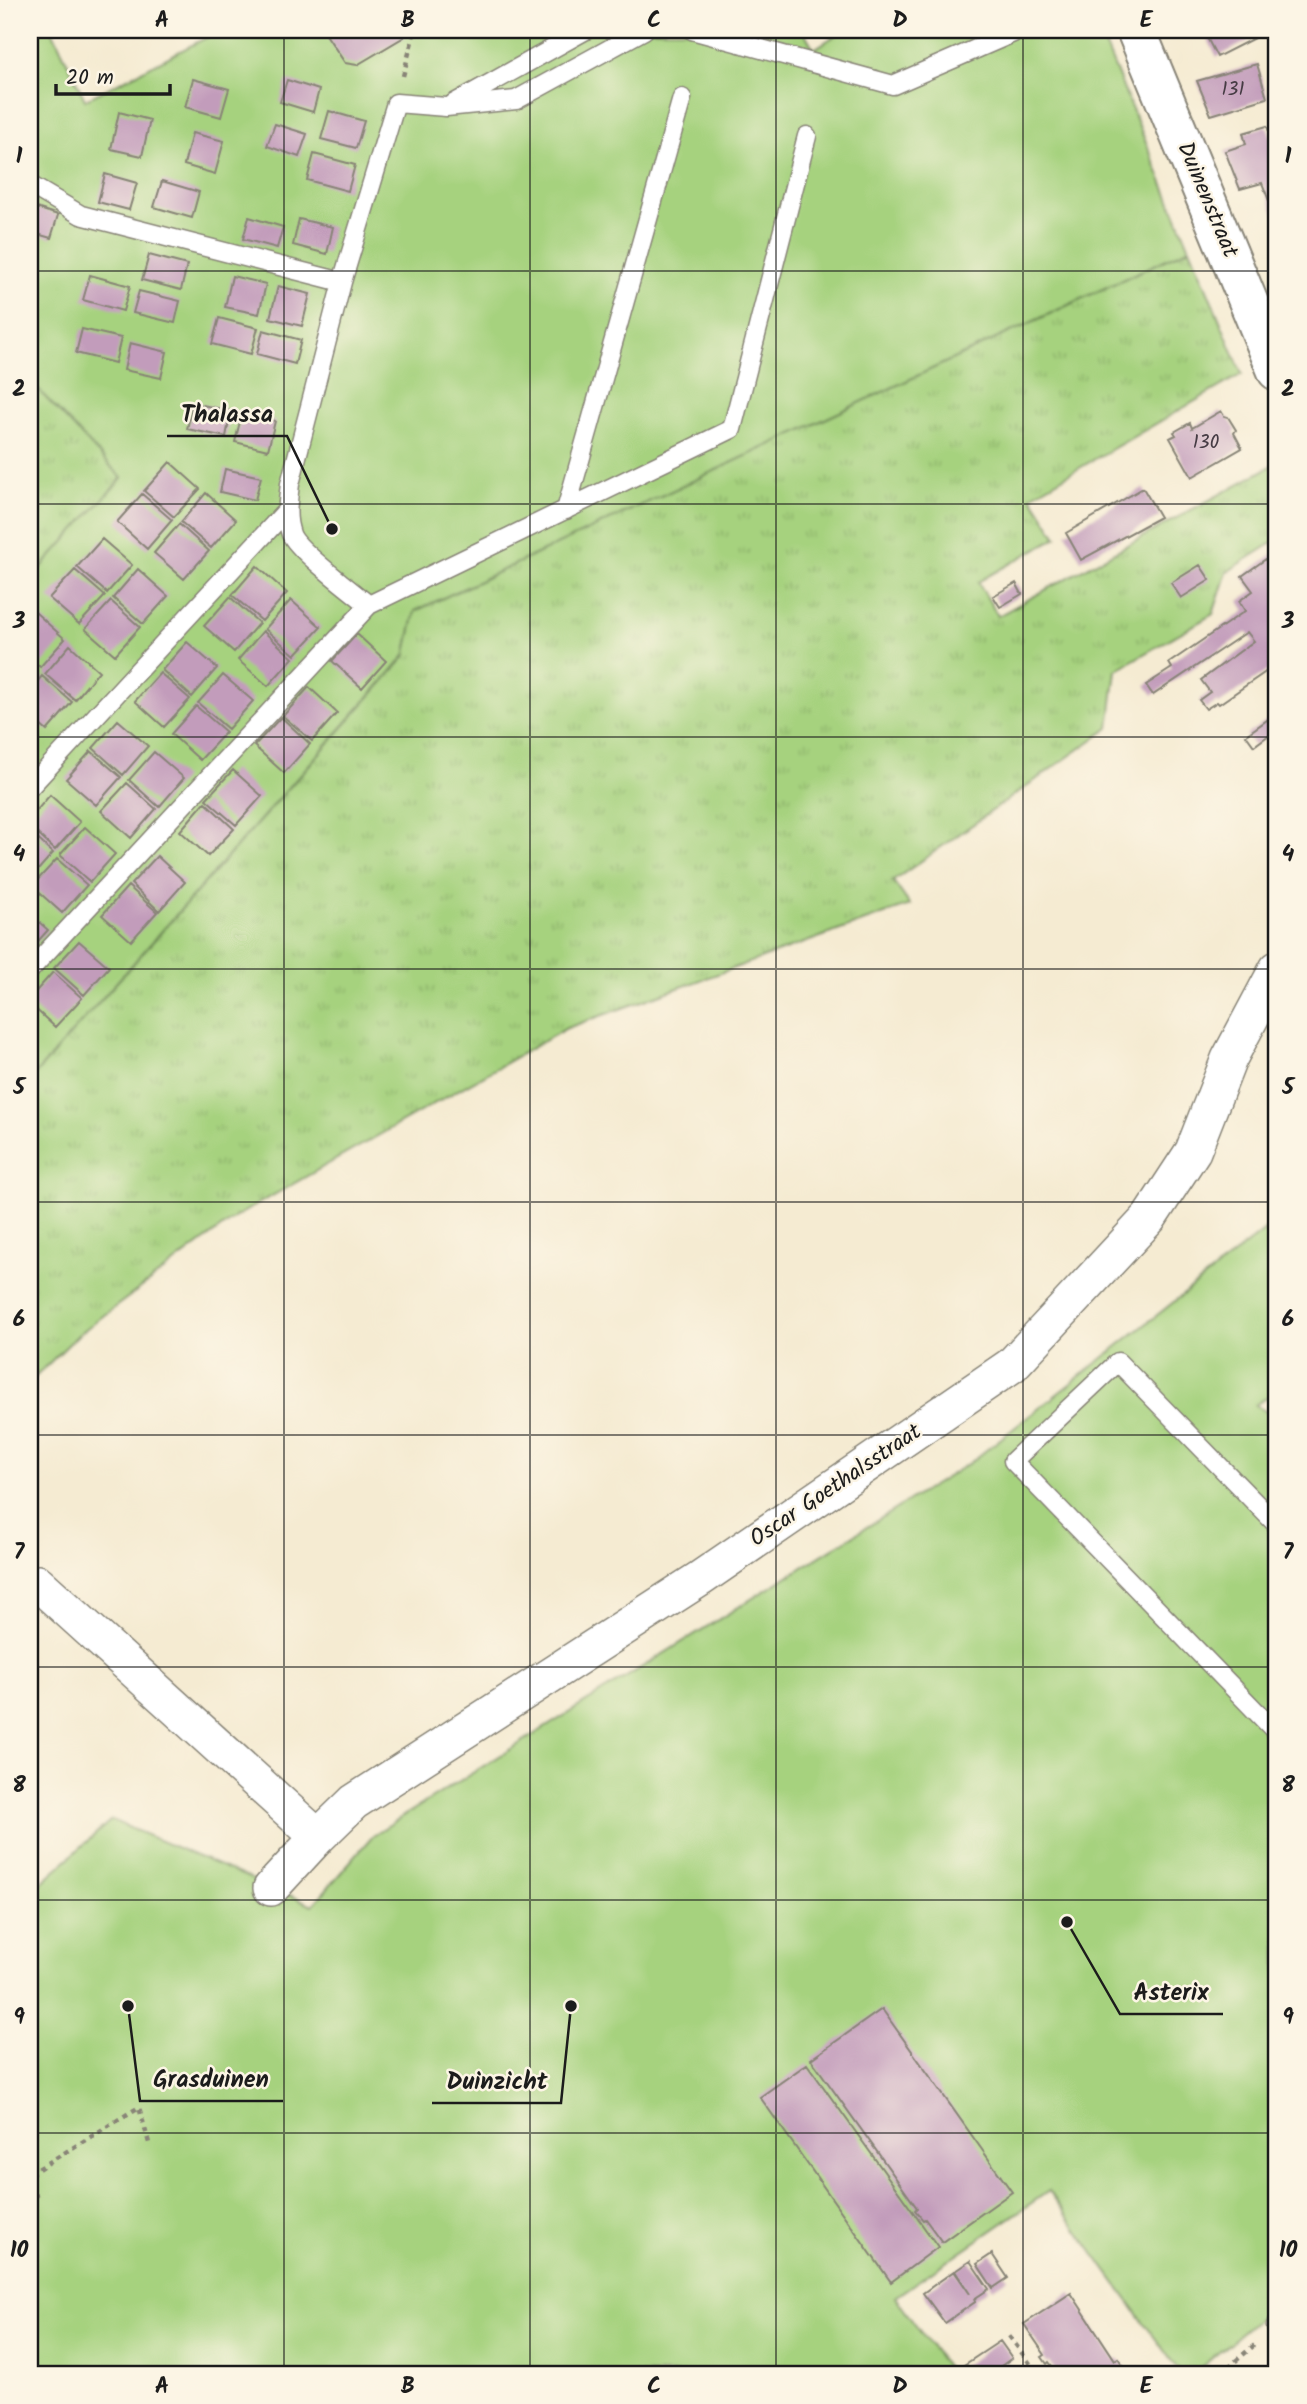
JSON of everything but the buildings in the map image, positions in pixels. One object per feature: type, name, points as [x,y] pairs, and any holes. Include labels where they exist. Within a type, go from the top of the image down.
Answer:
[{"type":"street","name":"Duinenstraat","points":[[1136,30],[1277,371]]},
{"type":"street","name":"Oscar Goethalsstraat","points":[[271,1888],[355,1802],[701,1578],[1012,1365],[1149,1218],[1193,1151],[1229,1059],[1277,969]]},
{"type":"street","points":[[30,1588],[38,1584],[318,1837]]},
{"type":"lane","points":[[446,107],[586,30]]},
{"type":"lane","points":[[369,605],[291,537],[287,510],[290,484],[342,282],[396,103],[446,107],[516,100],[644,30]]},
{"type":"lane","points":[[692,30],[893,85],[1020,30]]},
{"type":"lane","points":[[566,510],[682,98]]},
{"type":"lane","points":[[30,970],[369,605],[732,429],[807,136]]},
{"type":"lane","points":[[30,185],[81,215],[342,282]]},
{"type":"lane","points":[[30,787],[287,510]]},
{"type":"lane","points":[[1277,1525],[1118,1362],[1013,1461],[1277,1734]]},
{"type":"path","points":[[396,103],[415,30]]},
{"type":"path","points":[[30,2175],[139,2107],[149,2143]]},
{"type":"path","points":[[30,2186],[36,2195],[30,2202]]},
{"type":"path","points":[[1220,2374],[1277,2326]]},
{"type":"path","points":[[1009,2336],[1038,2374]]},
{"type":"green space","points":[[30,30],[52,30],[85,100],[221,30],[803,30],[814,49],[844,30],[1099,30],[1190,248],[415,611],[405,656],[30,1080],[30,580],[122,478],[30,381]]},
{"type":"green space","points":[[1190,248],[1242,374],[1031,496],[1057,537],[978,582],[998,616],[1275,464],[1277,540],[1227,572],[1213,614],[1116,670],[1109,728],[893,881],[910,905],[567,1028],[237,1216],[79,1334],[30,1382],[30,1080],[405,657],[415,611]]},
{"type":"green space","points":[[30,381],[122,478],[30,580]]},
{"type":"green space","points":[[1270,1226],[1277,1245],[1277,1391],[1255,1405],[1277,1418],[1277,2303],[1193,2374],[1181,2374],[1049,2191],[895,2297],[951,2374],[30,2374],[30,1893],[111,1820],[313,1905],[373,1835],[971,1462]]},
{"type":"place","name":"Thalassa","points":[[332,529]]},
{"type":"place","name":"Asterix","points":[[1067,1922]]},
{"type":"place","name":"Grasduinen","points":[[128,2006]]},
{"type":"place","name":"Duinzicht","points":[[571,2006]]}]
